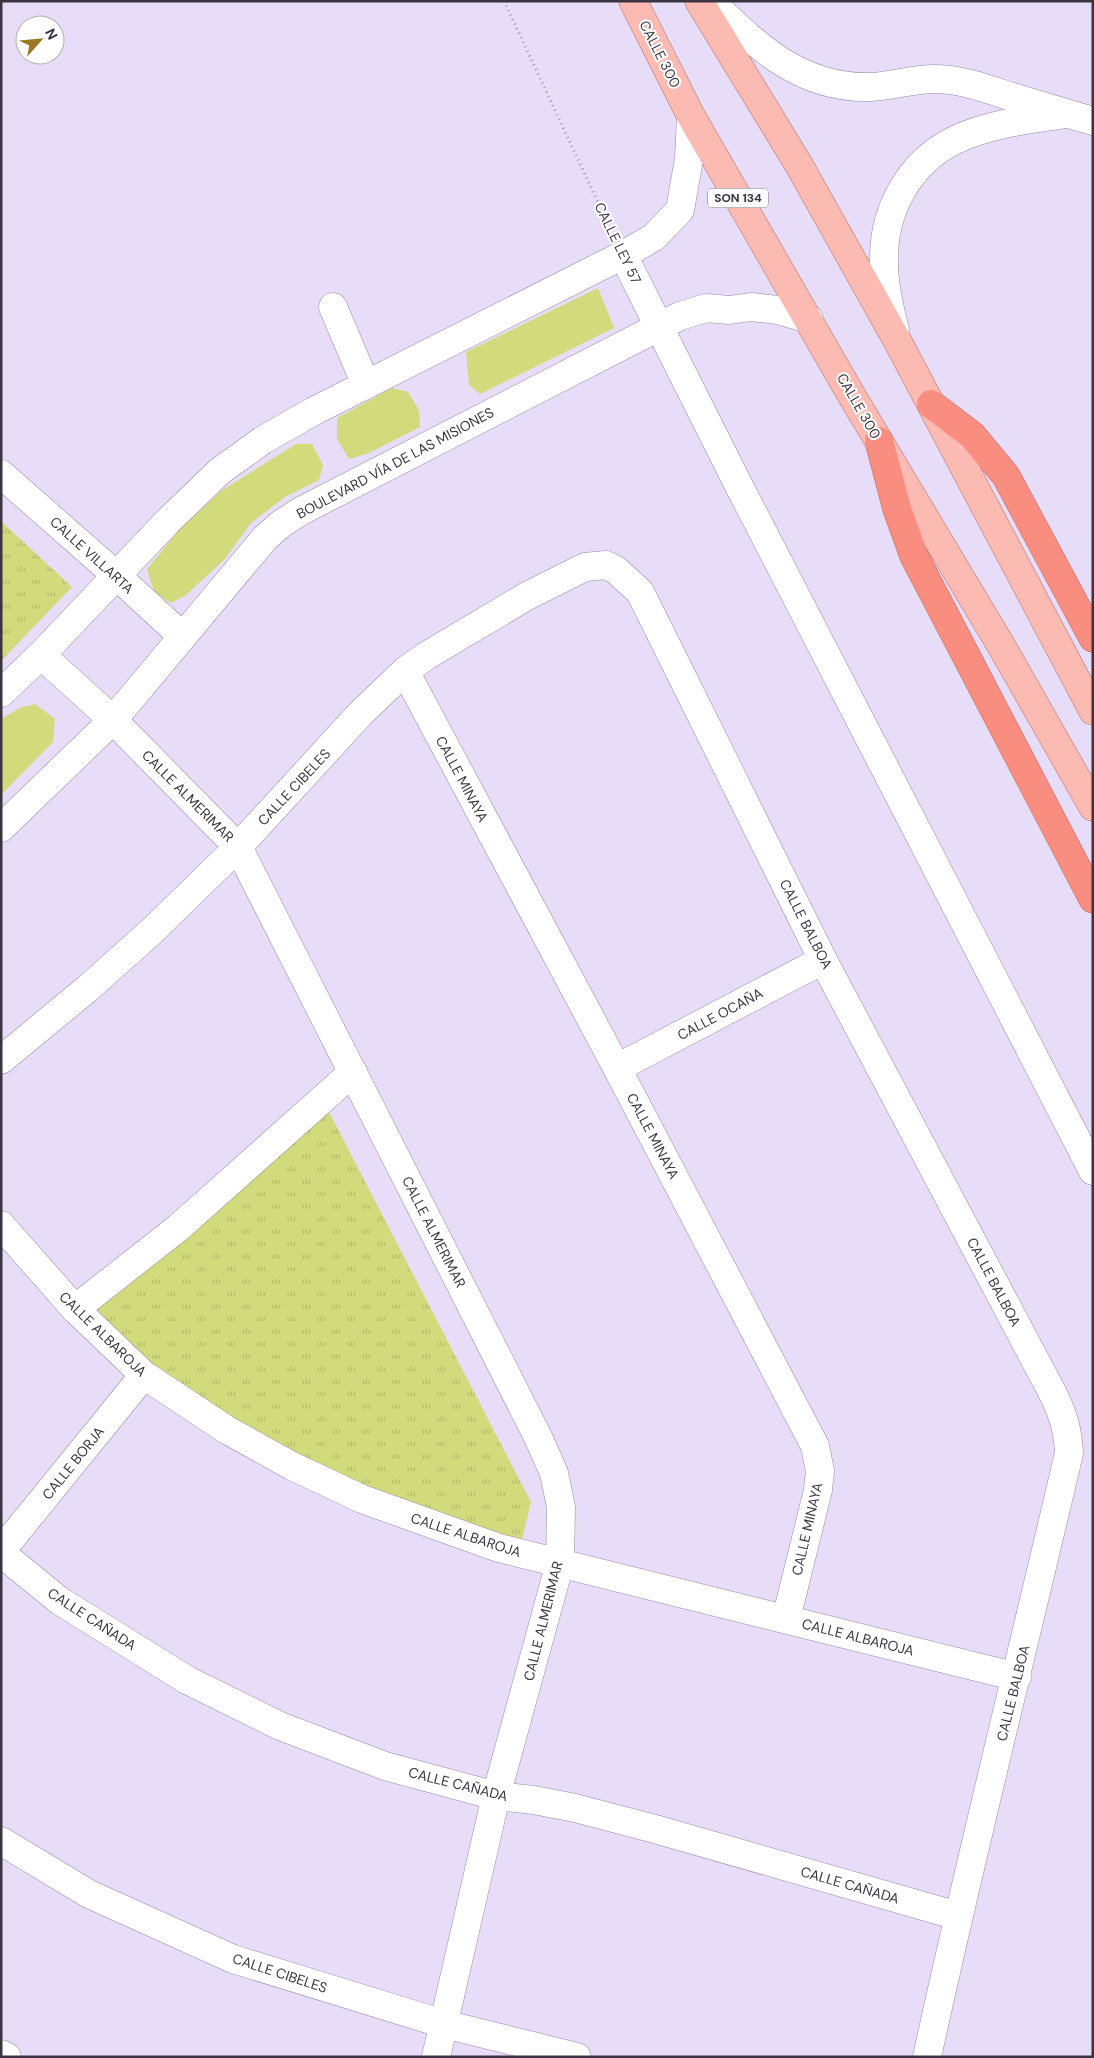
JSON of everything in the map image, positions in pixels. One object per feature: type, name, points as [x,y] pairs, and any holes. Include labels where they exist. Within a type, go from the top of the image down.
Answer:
[{"type":"highway","points":[[931,404],[972,435],[1006,476],[1093,638]]},
{"type":"highway","points":[[880,441],[897,509],[914,556],[1093,899]]},
{"type":"main road","name":"CALLE 300","points":[[633,1],[691,116],[1002,647],[1093,807]]},
{"type":"main road","points":[[699,1],[799,165],[898,342],[1093,712]]},
{"type":"street","points":[[710,1],[776,60],[817,79],[840,85],[868,87],[934,79],[972,84],[1080,117]]},
{"type":"street","points":[[1,693],[41,655],[169,520],[227,466],[263,440],[314,411],[654,238],[680,210],[689,159],[691,116]]},
{"type":"street","points":[[898,342],[887,297],[884,256],[888,220],[903,184],[926,160],[953,141],[984,130],[1026,119],[1080,117]]},
{"type":"street","name":"CALLE LEY 57","points":[[623,255],[737,482],[1093,1171]]},
{"type":"street","points":[[333,307],[366,385]]},
{"type":"street","name":"BOULEVARD VÍA DE LAS MISIONES","points":[[1,828],[112,720],[265,538],[281,524],[301,511],[680,316],[706,308],[729,310],[751,307],[778,310],[809,318]]},
{"type":"street","name":"CALLE VILLARTA","points":[[5,482],[117,576],[182,636]]},
{"type":"street","name":"CALLE CIBELES","points":[[1,1060],[73,1001],[152,931],[238,846],[360,714],[405,671],[426,656],[494,615],[585,567],[606,566],[616,570]]},
{"type":"street","name":"CALLE BALBOA","points":[[616,570],[640,592],[649,608],[823,960],[1051,1390],[1068,1431],[1069,1453],[1017,1677],[958,1916],[927,2057]]},
{"type":"street","name":"CALLE ALMERIMAR","points":[[41,655],[112,720],[238,846],[538,1437],[554,1473],[561,1507],[560,1563],[496,1796],[436,2057]]},
{"type":"street","name":"CALLE MINAYA","points":[[405,671],[617,1068],[815,1446],[820,1471],[818,1490],[786,1619]]},
{"type":"street","name":"CALLE OCAÑA","points":[[617,1068],[823,960]]},
{"type":"street","points":[[75,1309],[178,1228],[353,1072]]},
{"type":"street","name":"CALLE ALBAROJA","points":[[1,1225],[75,1309],[144,1375],[227,1430],[292,1466],[362,1499],[500,1548],[1017,1677]]},
{"type":"street","name":"CALLE BORJA","points":[[1,1552],[144,1375]]},
{"type":"street","name":"CALLE CAÑADA","points":[[1,1552],[60,1601],[186,1680],[280,1726],[385,1766],[496,1796],[534,1800],[575,1808],[655,1829],[958,1916]]},
{"type":"street","name":"CALLE CIBELES","points":[[1,1842],[89,1894],[233,1958],[444,2024],[577,2057]]},
{"type":"street","points":[[1,2054],[7,2057]]},
{"type":"path","name":"CALLE LEY 57","points":[[504,1],[623,255]]},
{"type":"green space","points":[[598,288],[614,328],[480,394],[469,385],[466,352]]},
{"type":"green space","points":[[392,388],[408,392],[419,410],[420,427],[369,453],[349,459],[337,439],[337,418]]},
{"type":"green space","points":[[296,444],[312,444],[323,465],[319,480],[285,497],[251,523],[225,559],[185,596],[171,603],[154,592],[147,569],[180,529],[221,491]]},
{"type":"green space","points":[[1,521],[72,587],[1,661]]},
{"type":"green space","points":[[35,704],[55,719],[53,742],[1,795],[1,719],[20,708]]},
{"type":"green space","points":[[327,1108],[531,1502],[520,1548],[376,1497],[162,1378],[89,1308],[130,1281],[199,1227]]}]
